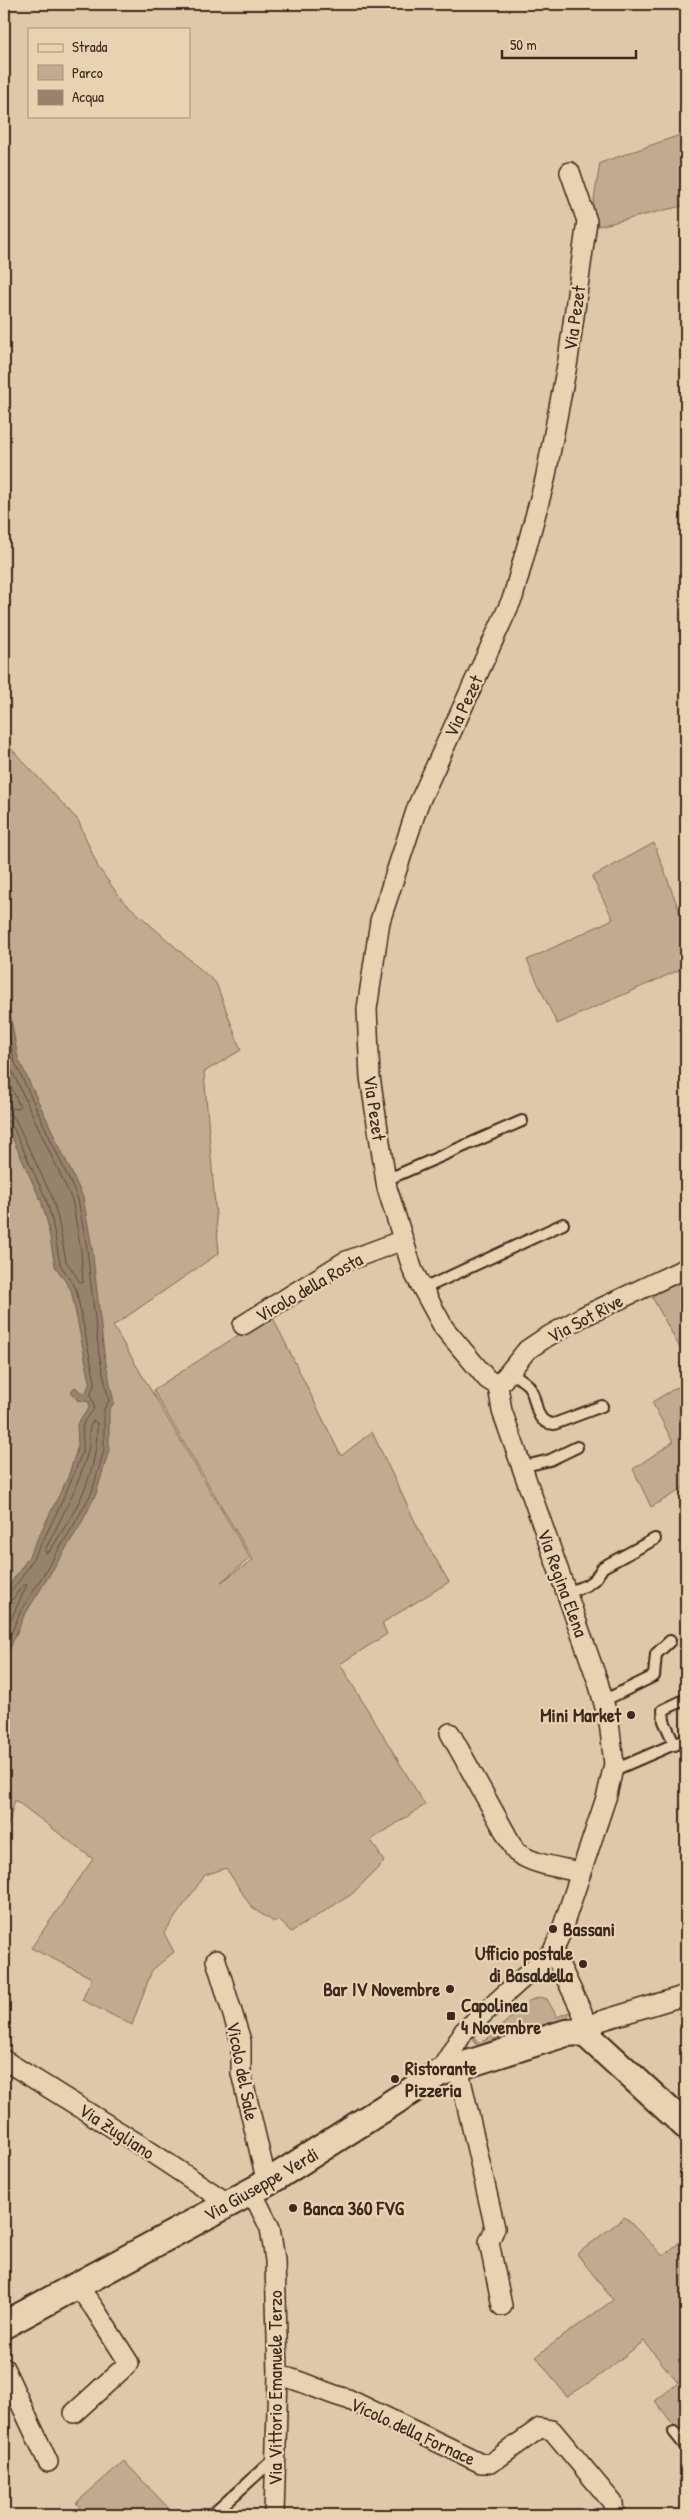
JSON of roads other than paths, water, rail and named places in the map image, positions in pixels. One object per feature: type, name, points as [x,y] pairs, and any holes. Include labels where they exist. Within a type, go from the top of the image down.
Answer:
[{"type":"main road","name":"Via Giuseppe Verdi","points":[[4,2325],[260,2187],[448,2070],[566,2033],[580,2032],[590,2036]]},
{"type":"main road","points":[[590,2036],[686,2126]]},
{"type":"street","name":"Via Pezet","points":[[403,1240],[386,1180],[370,1078],[366,1009],[380,921],[418,805],[513,597],[545,480],[568,360],[586,230],[586,221],[570,172]]},
{"type":"street","points":[[403,1240],[413,1271],[444,1328],[487,1379],[503,1378]]},
{"type":"street","name":"Vicolo della Rosta","points":[[244,1325],[344,1262],[376,1248],[403,1240]]},
{"type":"street","name":"Via Sot Rive","points":[[503,1378],[527,1350],[560,1329],[686,1268]]},
{"type":"street","name":"Via Regina Elena","points":[[503,1378],[502,1411],[567,1593],[603,1701],[614,1764],[607,1795],[553,1950]]},
{"type":"street","points":[[450,1732],[516,1852],[532,1861],[579,1872]]},
{"type":"street","points":[[502,2306],[489,2242],[495,2228],[448,2070],[464,2031],[553,1950],[582,2012],[590,2036]]},
{"type":"street","name":"Vicolo del Sale","points":[[216,1960],[241,2041],[241,2073],[260,2187],[270,2228],[275,2260]]},
{"type":"street","points":[[590,2036],[598,2022],[686,1995]]},
{"type":"street","name":"Via Zugliano","points":[[4,2060],[137,2142],[229,2204]]},
{"type":"street","name":"Via Vittorio Emanuele Terzo","points":[[274,2515],[278,2375],[275,2260]]},
{"type":"street","points":[[74,2414],[129,2363],[77,2285]]},
{"type":"street","points":[[4,2368],[48,2462]]},
{"type":"street","name":"Vicolo della Fornace","points":[[278,2375],[296,2379],[326,2394],[348,2399],[481,2463],[491,2463],[540,2428],[552,2430],[613,2503],[614,2515]]},
{"type":"lane","points":[[386,1180],[522,1121]]},
{"type":"lane","points":[[423,1289],[563,1224]]},
{"type":"lane","points":[[503,1378],[528,1386],[540,1418],[547,1424],[554,1424],[602,1406]]},
{"type":"lane","points":[[521,1467],[550,1460],[577,1448]]},
{"type":"lane","points":[[567,1593],[587,1585],[595,1579],[603,1568],[656,1539]]},
{"type":"lane","points":[[603,1701],[654,1676],[656,1654],[670,1641]]},
{"type":"lane","points":[[675,1745],[664,1721],[663,1710],[682,1700]]},
{"type":"lane","points":[[612,1771],[686,1739]]},
{"type":"lane","points":[[674,2432],[686,2447]]},
{"type":"lane","points":[[212,2515],[275,2458]]},
{"type":"water","points":[[4,979],[18,1058],[83,1197],[92,1248],[104,1353],[114,1403],[109,1410],[109,1450],[96,1494],[80,1526],[24,1616],[4,1662],[4,1600],[6,1590],[28,1558],[68,1477],[78,1446],[77,1424],[89,1408],[89,1402],[77,1400],[71,1391],[75,1387],[82,1393],[86,1392],[90,1382],[71,1290],[55,1266],[47,1221],[41,1201],[4,1120]]},
{"type":"place","name":"Mini Market","points":[[631,1715]]},
{"type":"place","name":"Bassani","points":[[553,1929]]},
{"type":"place","name":"Ufficio postale di Basaldella","points":[[583,1964]]},
{"type":"place","name":"Bar IV Novembre","points":[[450,1989]]},
{"type":"place","name":"Capolinea 4 Novembre","points":[[451,2016]]},
{"type":"place","name":"Ristorante Pizzeria","points":[[395,2079]]},
{"type":"place","name":"Banca 360 FVG","points":[[293,2208]]}]
